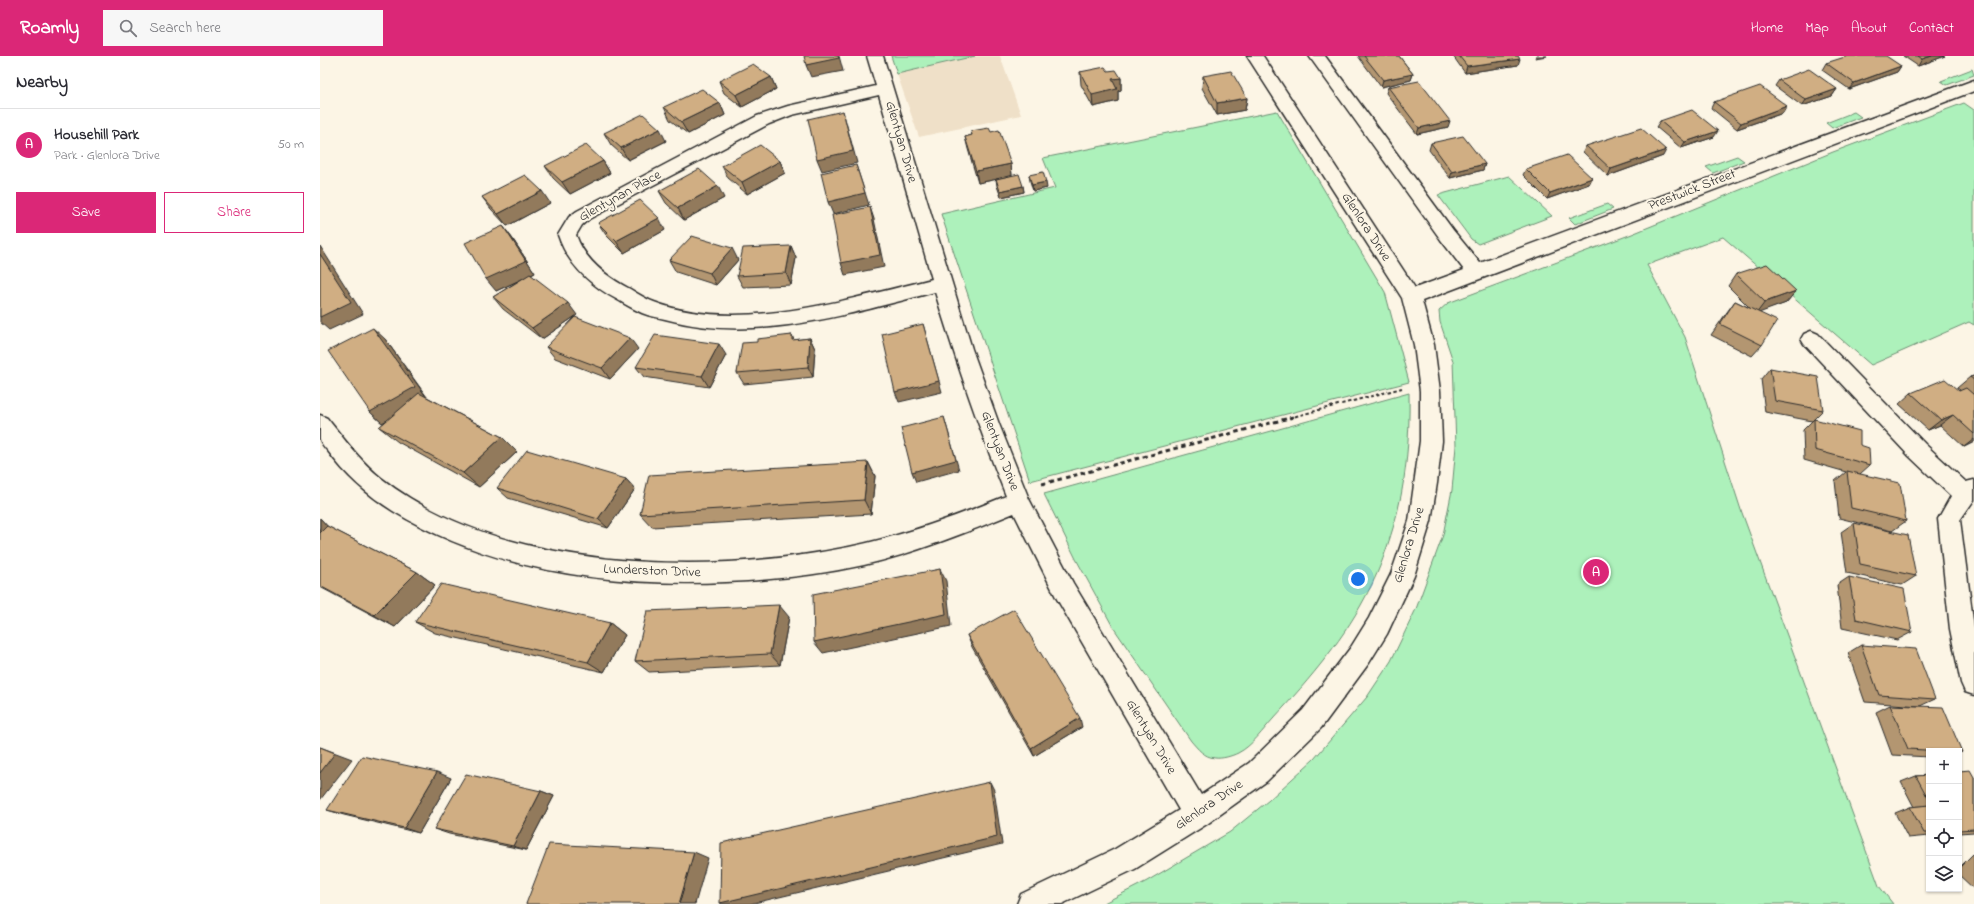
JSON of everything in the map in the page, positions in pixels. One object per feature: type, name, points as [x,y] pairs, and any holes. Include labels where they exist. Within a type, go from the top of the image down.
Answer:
[{"type":"street","name":"Glentyan Drive","points":[[875,56],[886,89],[942,283],[988,424],[1017,496],[1065,591],[1197,814]]},
{"type":"street","name":"Glenlora Drive","points":[[1031,904],[1125,860],[1197,814],[1258,772],[1312,719],[1360,656],[1378,626],[1402,576],[1420,521],[1431,440],[1430,381],[1424,345],[1411,297],[1255,56]]},
{"type":"street","points":[[1317,56],[1447,236],[1476,271]]},
{"type":"street","name":"Prestwick Street","points":[[1411,297],[1476,271],[1971,88]]},
{"type":"street","name":"Glentynan Place","points":[[886,89],[788,111],[763,120],[721,141],[583,215],[575,221],[568,235],[570,247],[585,266],[605,284],[624,297],[650,309],[690,318],[733,322],[776,320],[798,317],[942,283]]},
{"type":"street","points":[[1810,339],[1917,450],[1969,491],[1949,519],[1964,569],[1962,629],[1974,683]]},
{"type":"street","name":"Lunderston Drive","points":[[320,424],[338,449],[362,474],[385,493],[415,513],[483,543],[564,564],[612,571],[659,574],[709,573],[818,564],[866,554],[934,535],[1017,496]]},
{"type":"path","points":[[1017,496],[1430,381]]},
{"type":"shaded area","points":[[975,56],[1000,56],[1021,115],[919,137],[897,74]]},
{"type":"green space","points":[[891,56],[975,56],[897,74]]},
{"type":"green space","points":[[1972,69],[1974,75],[1947,85],[1941,81]]},
{"type":"green space","points":[[1964,103],[1974,110],[1974,325],[1969,322],[1871,365],[1723,237],[1647,265],[1685,337],[1741,510],[1879,886],[1893,904],[1102,904],[1147,881],[1230,832],[1269,800],[1314,759],[1367,697],[1391,661],[1416,609],[1443,535],[1452,490],[1456,446],[1453,361],[1440,322],[1439,311],[1448,303],[1632,234],[1833,152]]},
{"type":"green space","points":[[1277,111],[1385,292],[1409,382],[1030,481],[941,214],[1055,188],[1043,158]]},
{"type":"green space","points":[[1854,112],[1861,117],[1832,128],[1826,123]]},
{"type":"green space","points":[[1737,156],[1744,161],[1713,173],[1706,167]]},
{"type":"green space","points":[[1509,176],[1552,216],[1478,244],[1471,239],[1438,195]]},
{"type":"green space","points":[[1607,204],[1613,209],[1575,224],[1569,218]]},
{"type":"green space","points":[[1409,393],[1408,444],[1404,478],[1397,512],[1388,543],[1374,581],[1350,624],[1314,673],[1253,742],[1238,753],[1227,757],[1215,758],[1204,754],[1191,741],[1113,627],[1076,559],[1044,494]]},
{"type":"building","points":[[804,56],[838,56],[839,58],[806,65]]},
{"type":"building","points":[[1364,56],[1399,56],[1413,74],[1383,80]]},
{"type":"building","points":[[1459,56],[1518,56],[1520,59],[1467,66]]},
{"type":"building","points":[[1848,56],[1886,56],[1901,66],[1854,83],[1826,63]]},
{"type":"building","points":[[1918,56],[1932,56],[1922,59]]},
{"type":"building","points":[[753,64],[771,77],[736,95],[719,81]]},
{"type":"building","points":[[1105,67],[1108,71],[1116,70],[1121,78],[1112,79],[1117,89],[1092,95],[1080,72]]},
{"type":"building","points":[[1809,69],[1837,89],[1806,100],[1779,80]]},
{"type":"building","points":[[1231,71],[1247,98],[1217,103],[1203,76]]},
{"type":"building","points":[[1419,81],[1450,121],[1419,128],[1388,87]]},
{"type":"building","points":[[1760,86],[1787,106],[1741,123],[1714,102]]},
{"type":"building","points":[[702,89],[720,103],[681,122],[664,107]]},
{"type":"building","points":[[1692,110],[1718,131],[1685,142],[1660,121]]},
{"type":"building","points":[[843,111],[853,151],[817,159],[808,119]]},
{"type":"building","points":[[643,114],[660,129],[621,148],[604,133]]},
{"type":"building","points":[[989,128],[991,132],[999,130],[1011,164],[976,171],[965,137],[972,135],[971,131]]},
{"type":"building","points":[[1641,128],[1666,150],[1611,169],[1586,146]]},
{"type":"building","points":[[1463,136],[1485,164],[1452,172],[1431,143]]},
{"type":"building","points":[[586,145],[603,161],[562,182],[545,166]]},
{"type":"building","points":[[760,145],[780,161],[742,182],[722,166]]},
{"type":"building","points":[[1567,155],[1592,178],[1550,193],[1526,169]]},
{"type":"building","points":[[856,165],[865,193],[828,202],[821,173]]},
{"type":"building","points":[[699,169],[718,186],[678,208],[659,191]]},
{"type":"building","points":[[1043,172],[1046,182],[1032,185],[1029,175]]},
{"type":"building","points":[[1019,174],[1023,186],[1000,191],[996,179]]},
{"type":"building","points":[[525,175],[542,191],[498,214],[482,197]]},
{"type":"building","points":[[640,200],[659,218],[616,241],[598,223]]},
{"type":"building","points":[[870,207],[880,255],[841,263],[832,215]]},
{"type":"building","points":[[503,226],[526,261],[486,279],[465,243]]},
{"type":"building","points":[[692,236],[732,248],[710,273],[669,260]]},
{"type":"building","points":[[791,246],[786,273],[737,276],[743,248]]},
{"type":"building","points":[[320,254],[351,302],[320,317]]},
{"type":"building","points":[[1767,264],[1796,291],[1765,302],[1736,274]]},
{"type":"building","points":[[530,274],[568,303],[532,328],[493,297]]},
{"type":"building","points":[[1735,301],[1777,321],[1762,345],[1720,324]]},
{"type":"building","points":[[575,317],[630,338],[602,368],[546,347]]},
{"type":"building","points":[[923,324],[939,381],[895,392],[882,334]]},
{"type":"building","points":[[373,328],[415,387],[370,412],[328,351]]},
{"type":"building","points":[[655,335],[719,344],[702,376],[636,367]]},
{"type":"building","points":[[792,335],[792,340],[810,338],[808,367],[737,373],[742,343],[757,342],[757,339]]},
{"type":"building","points":[[1770,368],[1818,377],[1823,410],[1775,401]]},
{"type":"building","points":[[1945,379],[1959,391],[1966,388],[1974,395],[1974,434],[1953,415],[1941,420],[1911,393]]},
{"type":"building","points":[[419,393],[502,437],[463,473],[379,427]]},
{"type":"building","points":[[944,417],[956,460],[912,472],[901,428]]},
{"type":"building","points":[[1814,419],[1860,431],[1860,445],[1869,448],[1870,465],[1815,450]]},
{"type":"building","points":[[527,450],[626,479],[598,519],[497,488]]},
{"type":"building","points":[[868,462],[864,500],[640,514],[649,475]]},
{"type":"building","points":[[1847,471],[1900,483],[1906,521],[1851,508]]},
{"type":"building","points":[[1854,523],[1908,535],[1916,576],[1860,564]]},
{"type":"building","points":[[327,526],[417,572],[374,615],[320,586],[320,533]]},
{"type":"building","points":[[940,569],[946,614],[814,642],[813,594]]},
{"type":"building","points":[[1849,577],[1904,589],[1912,632],[1856,619]]},
{"type":"building","points":[[441,584],[610,623],[588,662],[415,622]]},
{"type":"building","points":[[779,605],[770,654],[635,661],[647,611]]},
{"type":"building","points":[[1014,609],[1080,718],[1031,748],[967,635]]},
{"type":"building","points":[[1861,645],[1916,649],[1935,699],[1879,695]]},
{"type":"building","points":[[1890,705],[1943,707],[1960,748],[1926,748],[1926,750],[1908,749]]},
{"type":"building","points":[[320,747],[335,753],[320,773]]},
{"type":"building","points":[[362,756],[437,772],[404,828],[327,810]]},
{"type":"building","points":[[1970,770],[1974,777],[1974,829],[1962,830],[1962,771]]},
{"type":"building","points":[[466,774],[541,791],[513,846],[434,829]]},
{"type":"building","points":[[1926,775],[1926,794],[1916,776]]},
{"type":"building","points":[[990,782],[997,837],[720,903],[721,843]]},
{"type":"building","points":[[1926,805],[1926,833],[1924,833],[1910,807]]},
{"type":"building","points":[[549,844],[694,852],[679,904],[526,904]]},
{"type":"place","name":"Househill Park","points":[[1596,572]]}]
